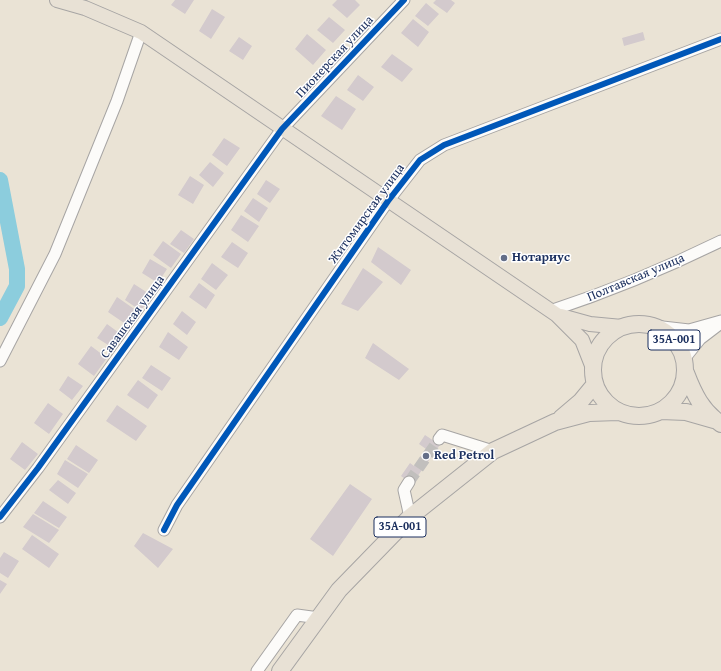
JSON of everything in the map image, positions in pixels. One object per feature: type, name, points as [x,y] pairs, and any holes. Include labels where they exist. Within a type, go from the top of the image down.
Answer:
[{"type":"highway","name":"35А-001","points":[[618,412],[604,400],[594,384],[592,368],[595,355],[601,343],[611,333],[622,327],[638,324],[654,326],[667,333],[678,345],[695,396],[701,405],[719,423]]},
{"type":"highway","name":"35А-001","points":[[662,411],[674,401],[682,388],[685,366]]},
{"type":"highway","name":"35А-001","points":[[555,422],[581,402],[594,384]]},
{"type":"highway","name":"35А-001","points":[[280,671],[339,590],[410,517],[493,451],[555,422],[589,413],[618,412],[633,416],[647,416],[662,411],[686,412],[719,423]]},
{"type":"main road","points":[[57,0],[85,8],[141,32],[553,313],[582,340],[592,368]]},
{"type":"main road","points":[[553,313],[590,324],[622,327]]},
{"type":"street","name":"Пионерская улица","points":[[282,129],[404,0]]},
{"type":"street","points":[[0,361],[55,254],[118,101],[141,32]]},
{"type":"street","name":"Житомирская улица","points":[[164,530],[177,505],[388,201],[420,160],[444,145],[721,39]]},
{"type":"street","name":"Савашская улица","points":[[0,517],[38,468],[282,129]]},
{"type":"street","name":"Полтавская улица","points":[[553,313],[687,257],[721,241]]},
{"type":"street","points":[[654,326],[689,330],[721,322]]},
{"type":"street","points":[[685,366],[706,333],[721,322]]},
{"type":"street","points":[[439,439],[442,435],[493,451]]},
{"type":"street","points":[[409,482],[404,490],[410,517]]},
{"type":"street","points":[[257,671],[297,615],[319,618]]},
{"type":"building","points":[[175,0],[194,0],[185,14],[171,5]]},
{"type":"building","points":[[337,0],[355,0],[360,5],[347,18],[332,5]]},
{"type":"building","points":[[436,0],[451,0],[455,3],[447,13],[433,3]]},
{"type":"building","points":[[426,3],[439,14],[428,26],[415,16]]},
{"type":"building","points":[[212,9],[225,17],[211,39],[199,31]]},
{"type":"building","points":[[329,17],[345,30],[333,43],[317,30]]},
{"type":"building","points":[[413,19],[429,32],[418,47],[401,33]]},
{"type":"building","points":[[643,32],[645,40],[624,46],[622,38]]},
{"type":"building","points":[[307,34],[326,50],[313,65],[295,49]]},
{"type":"building","points":[[239,37],[252,46],[243,60],[229,51]]},
{"type":"building","points":[[392,54],[413,69],[402,82],[381,67]]},
{"type":"building","points":[[358,75],[374,87],[363,101],[347,90]]},
{"type":"building","points":[[336,96],[356,109],[342,130],[321,116]]},
{"type":"building","points":[[224,138],[240,148],[227,166],[212,155]]},
{"type":"building","points":[[210,162],[224,173],[213,187],[199,175]]},
{"type":"building","points":[[190,176],[204,185],[193,204],[178,195]]},
{"type":"building","points":[[266,180],[280,189],[270,203],[257,194]]},
{"type":"building","points":[[253,198],[268,208],[259,222],[244,211]]},
{"type":"building","points":[[241,215],[259,226],[248,242],[231,230]]},
{"type":"building","points":[[181,230],[194,239],[184,253],[170,244]]},
{"type":"building","points":[[163,241],[181,254],[171,268],[153,255]]},
{"type":"building","points":[[232,242],[248,253],[238,268],[221,257]]},
{"type":"building","points":[[378,247],[411,270],[401,285],[371,262]]},
{"type":"building","points":[[150,259],[167,269],[158,283],[142,273]]},
{"type":"building","points":[[212,263],[228,275],[216,290],[201,279]]},
{"type":"building","points":[[363,268],[383,282],[358,311],[341,304]]},
{"type":"building","points":[[199,283],[215,295],[206,309],[189,297]]},
{"type":"building","points":[[134,284],[151,295],[141,311],[125,300]]},
{"type":"building","points":[[117,297],[140,313],[130,327],[108,312]]},
{"type":"building","points":[[182,311],[196,322],[187,335],[173,324]]},
{"type":"building","points":[[107,324],[122,335],[113,348],[97,338]]},
{"type":"building","points":[[168,332],[188,347],[179,360],[159,347]]},
{"type":"building","points":[[373,343],[409,369],[399,380],[365,358]]},
{"type":"building","points":[[91,346],[107,358],[94,376],[78,364]]},
{"type":"building","points":[[151,365],[171,378],[162,391],[142,378]]},
{"type":"building","points":[[68,376],[83,386],[72,400],[59,390]]},
{"type":"building","points":[[138,380],[158,395],[148,409],[127,395]]},
{"type":"building","points":[[48,403],[63,414],[49,434],[34,423]]},
{"type":"building","points":[[117,405],[147,426],[136,441],[106,421]]},
{"type":"building","name":"Red Petrol","points":[[425,435],[434,441],[436,438],[442,442],[412,484],[401,476],[410,463],[414,466],[426,449],[419,444]]},
{"type":"building","points":[[22,442],[38,454],[25,470],[10,459]]},
{"type":"building","points":[[76,445],[98,460],[89,473],[67,459]]},
{"type":"building","points":[[65,460],[88,474],[78,488],[57,474]]},
{"type":"building","points":[[58,480],[76,493],[68,504],[49,490]]},
{"type":"building","points":[[350,484],[372,499],[333,556],[310,539]]},
{"type":"building","points":[[43,501],[67,517],[59,528],[34,513]]},
{"type":"building","points":[[33,514],[59,530],[49,543],[23,527]]},
{"type":"building","points":[[143,533],[173,549],[158,568],[134,546]]},
{"type":"building","points":[[32,535],[59,554],[49,568],[22,549]]},
{"type":"building","points":[[4,552],[19,561],[8,578],[0,573],[0,558]]},
{"type":"building","points":[[0,580],[7,584],[0,594]]},
{"type":"waterway","points":[[0,180],[17,269],[17,286],[0,318]]},
{"type":"tunnel","points":[[409,482],[439,439]]},
{"type":"cycle path","points":[[0,517],[38,468],[282,129],[404,0]]},
{"type":"cycle path","points":[[164,530],[177,505],[388,201],[420,160],[444,145],[721,39]]},
{"type":"place","name":"Нотариус","points":[[504,258]]},
{"type":"place","name":"Red Petrol","points":[[426,456]]}]
